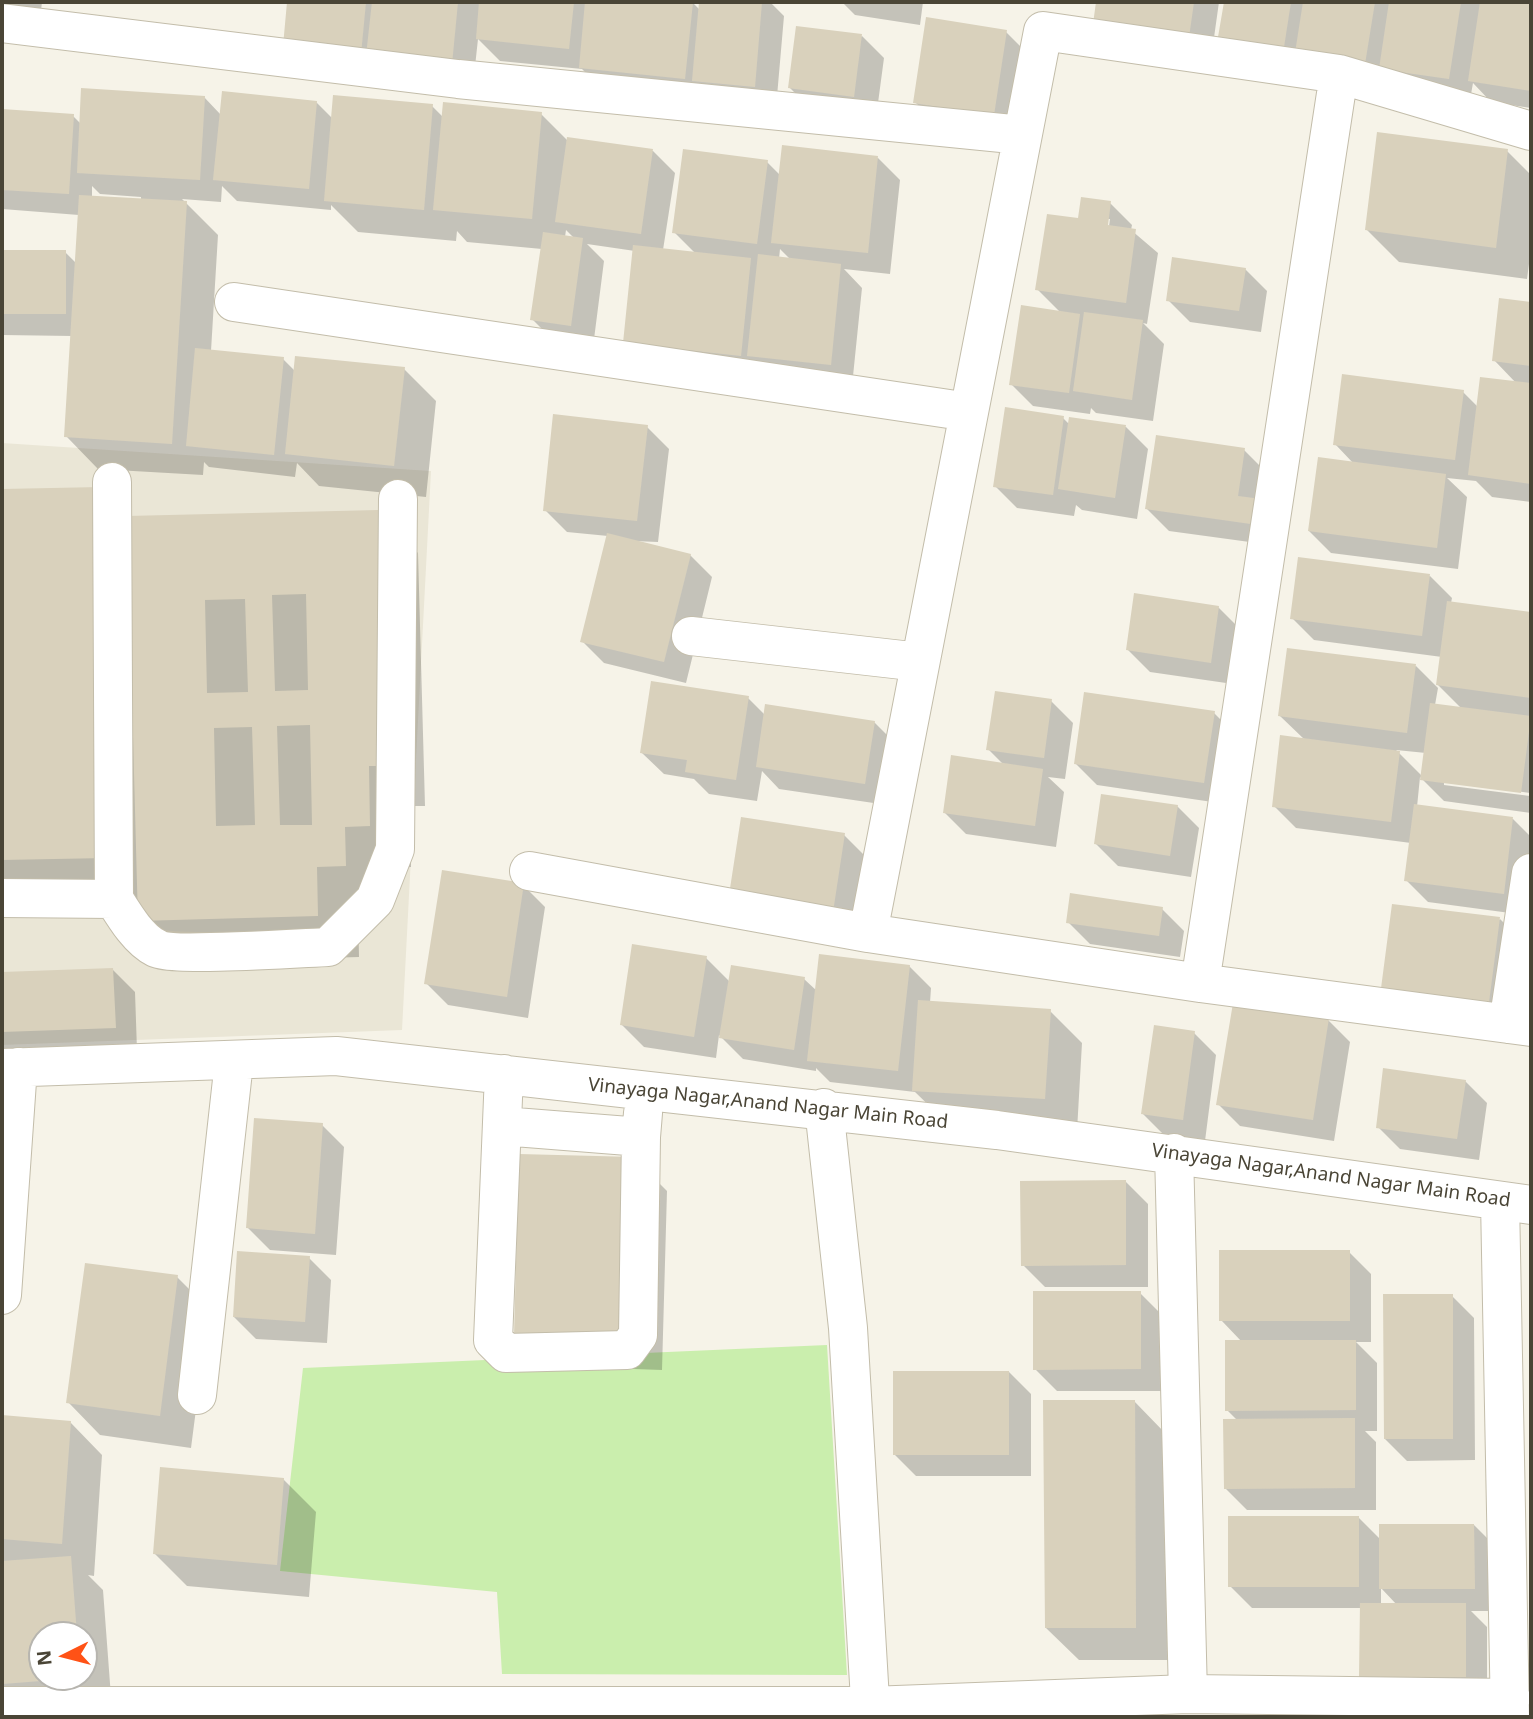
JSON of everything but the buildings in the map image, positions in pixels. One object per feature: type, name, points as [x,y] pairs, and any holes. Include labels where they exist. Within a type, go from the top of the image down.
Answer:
[{"type":"street","points":[[868,933],[1045,16],[1339,74],[1531,131]]},
{"type":"street","points":[[2,23],[458,79],[1022,135]]},
{"type":"street","points":[[1200,983],[1339,74]]},
{"type":"street","points":[[234,302],[969,412]]},
{"type":"street","points":[[112,482],[114,899],[124,915],[157,949],[183,951],[328,947],[375,900],[395,849],[398,499]]},
{"type":"street","points":[[691,636],[920,662]]},
{"type":"street","points":[[529,871],[868,933],[1200,983],[1519,1026],[1531,873]]},
{"type":"street","points":[[2,898],[114,899]]},
{"type":"street","name":"Vinayaga Nagar,Anand Nagar Main Road","points":[[10,1068],[234,1062],[336,1056],[824,1108],[1174,1153],[1516,1203]]},
{"type":"street","points":[[197,1395],[234,1062]]},
{"type":"street","points":[[2,1295],[10,1068]]},
{"type":"street","points":[[504,1074],[493,1340],[506,1353],[627,1350],[633,1345],[638,1335],[641,1137],[645,1090]]},
{"type":"street","points":[[824,1108],[848,1328],[870,1711]]},
{"type":"street","points":[[502,1126],[641,1137]]},
{"type":"street","points":[[1174,1153],[1188,1694]]},
{"type":"street","points":[[2,1706],[43,1712],[870,1711],[1188,1694],[1511,1708],[1516,1203]]},
{"type":"shaded area","points":[[2,443],[431,471],[402,1030],[2,1045]]},
{"type":"green space","points":[[827,1345],[847,1675],[502,1674],[497,1592],[280,1571],[303,1368]]}]
